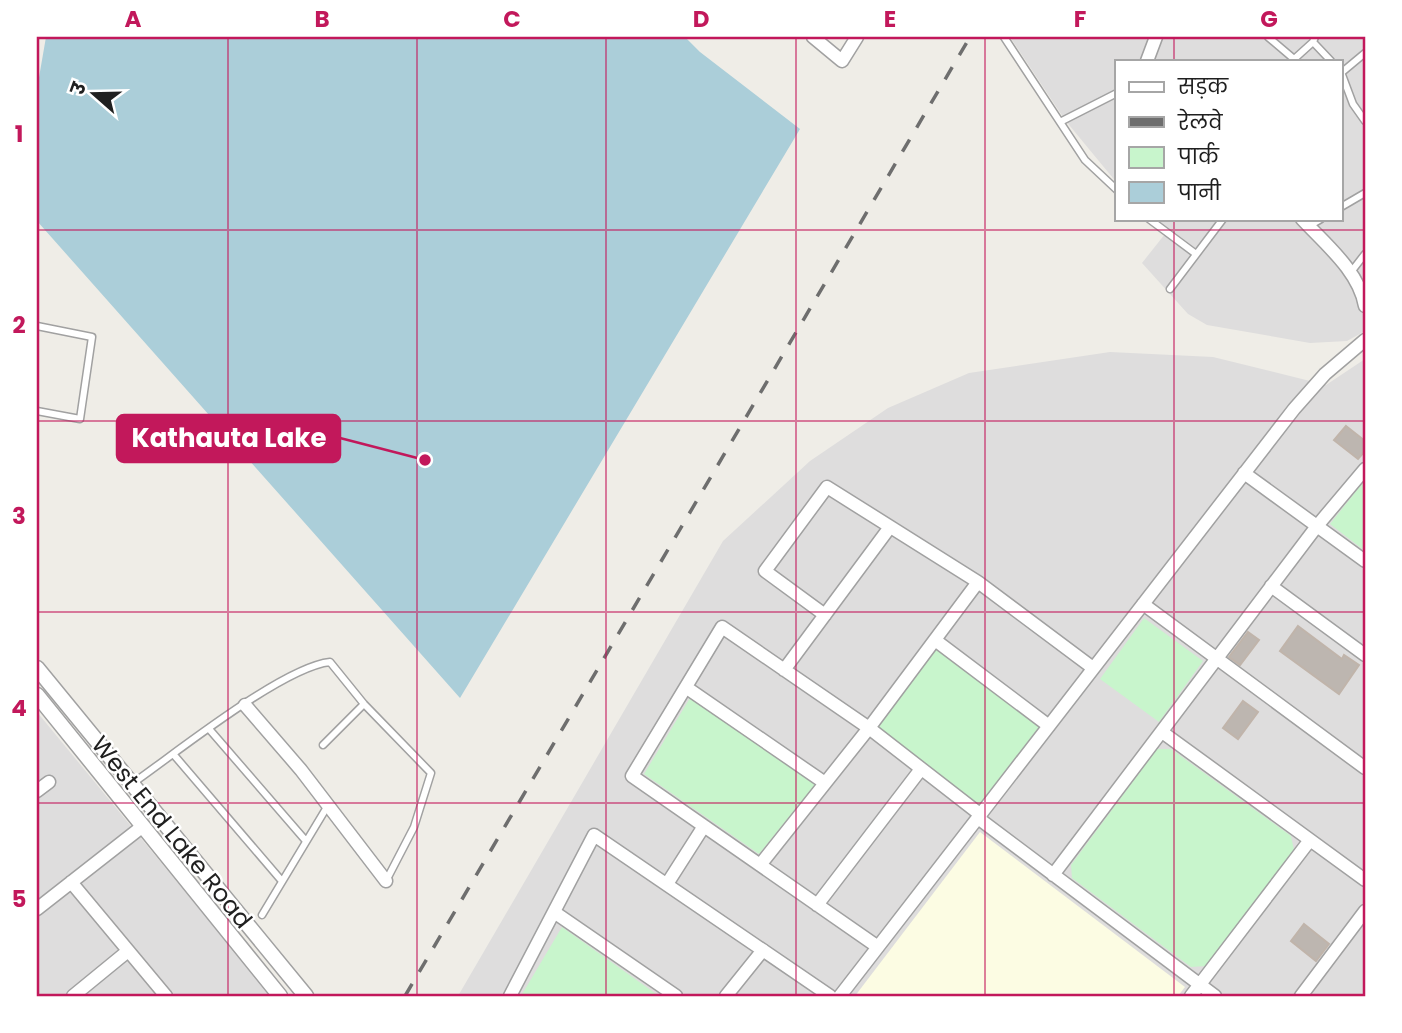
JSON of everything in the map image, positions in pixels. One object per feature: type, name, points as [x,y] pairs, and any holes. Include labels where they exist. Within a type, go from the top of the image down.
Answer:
[{"type":"street","points":[[813,37],[842,61],[857,37]]},
{"type":"street","points":[[1147,60],[1156,37]]},
{"type":"street","points":[[1306,222],[1363,291],[1365,306]]},
{"type":"street","points":[[840,996],[1309,391],[1365,340]]},
{"type":"street","points":[[1053,875],[1317,526],[1365,469]]},
{"type":"street","points":[[1244,473],[1365,561]]},
{"type":"street","points":[[825,615],[765,571],[827,487],[978,582],[1093,668]]},
{"type":"street","points":[[784,670],[890,527]]},
{"type":"street","points":[[760,865],[869,728],[978,582]]},
{"type":"street","points":[[1271,586],[1365,655]]},
{"type":"street","points":[[1143,604],[1365,768]]},
{"type":"street","points":[[878,947],[632,776],[722,628],[869,728],[1053,875],[1215,996]]},
{"type":"street","points":[[934,640],[1049,726]]},
{"type":"street","name":"West End Lake Road","points":[[37,668],[306,996]]},
{"type":"street","points":[[687,688],[825,783]]},
{"type":"street","name":"West End Lake Road","points":[[37,695],[280,996]]},
{"type":"street","points":[[245,705],[301,770],[386,881]]},
{"type":"street","points":[[1162,732],[1365,880]]},
{"type":"street","points":[[817,905],[922,769]]},
{"type":"street","points":[[37,792],[48,782]]},
{"type":"street","points":[[667,884],[704,825]]},
{"type":"street","points":[[37,908],[143,826]]},
{"type":"street","points":[[510,996],[594,835],[830,996]]},
{"type":"street","points":[[1191,996],[1310,840]]},
{"type":"street","points":[[71,882],[166,996]]},
{"type":"street","points":[[1301,996],[1365,911]]},
{"type":"street","points":[[554,912],[676,996]]},
{"type":"street","points":[[726,996],[763,950]]},
{"type":"street","points":[[73,996],[128,951]]},
{"type":"lane","points":[[1004,37],[1085,159],[1115,188]]},
{"type":"lane","points":[[1268,37],[1293,60],[1314,39],[1330,60]]},
{"type":"lane","points":[[1342,71],[1365,53]]},
{"type":"lane","points":[[1342,75],[1353,104],[1365,121]]},
{"type":"lane","points":[[1060,122],[1115,94]]},
{"type":"lane","points":[[1342,206],[1365,193]]},
{"type":"lane","points":[[1150,220],[1196,254]]},
{"type":"lane","points":[[1170,289],[1222,220]]},
{"type":"lane","points":[[1350,273],[1365,254]]},
{"type":"lane","points":[[37,326],[92,337],[80,419],[37,411]]},
{"type":"lane","points":[[133,783],[245,705],[313,664],[330,662],[364,704],[430,773],[414,827],[386,881]]},
{"type":"lane","points":[[323,745],[364,704]]},
{"type":"lane","points":[[209,730],[306,841]]},
{"type":"lane","points":[[174,754],[281,880]]},
{"type":"lane","points":[[261,915],[327,807]]},
{"type":"shaded area","points":[[1010,37],[1365,37],[1365,331],[1347,341],[1310,343],[1207,325],[1188,314],[1142,263],[1165,234],[1152,220],[1342,220],[1342,60],[1115,60],[1115,181],[1065,120]]},
{"type":"shaded area","points":[[1110,352],[1213,357],[1326,385],[1365,359],[1365,996],[458,996],[723,541],[810,461],[888,408],[969,373]]},
{"type":"shaded area","points":[[37,712],[271,996],[37,996]]},
{"type":"shaded area","points":[[980,832],[1185,987],[1178,996],[855,996]]},
{"type":"green space","points":[[1365,480],[1365,551],[1330,524]]},
{"type":"green space","points":[[1144,618],[1203,661],[1159,722],[1100,679]]},
{"type":"green space","points":[[936,649],[1039,727],[980,805],[877,727]]},
{"type":"green space","points":[[690,698],[816,784],[759,854],[644,774]]},
{"type":"green space","points":[[1157,749],[1171,749],[1291,836],[1294,850],[1206,966],[1191,967],[1072,878],[1071,865]]},
{"type":"green space","points":[[562,927],[659,996],[521,996]]},
{"type":"water","points":[[46,37],[685,37],[700,52],[800,129],[460,698],[37,221],[37,89]]},
{"type":"building","points":[[1346,426],[1365,441],[1365,451],[1358,459],[1334,440]]},
{"type":"building","points":[[1298,626],[1342,659],[1344,655],[1359,665],[1339,694],[1280,651]]},
{"type":"building","points":[[1248,632],[1259,640],[1240,665],[1229,657]]},
{"type":"building","points":[[1243,701],[1258,712],[1238,739],[1223,728]]},
{"type":"building","points":[[1304,924],[1329,944],[1316,961],[1291,941]]},
{"type":"railway","points":[[405,996],[970,37]]},
{"type":"place","name":"Kathauta Lake","points":[[425,460]]}]
